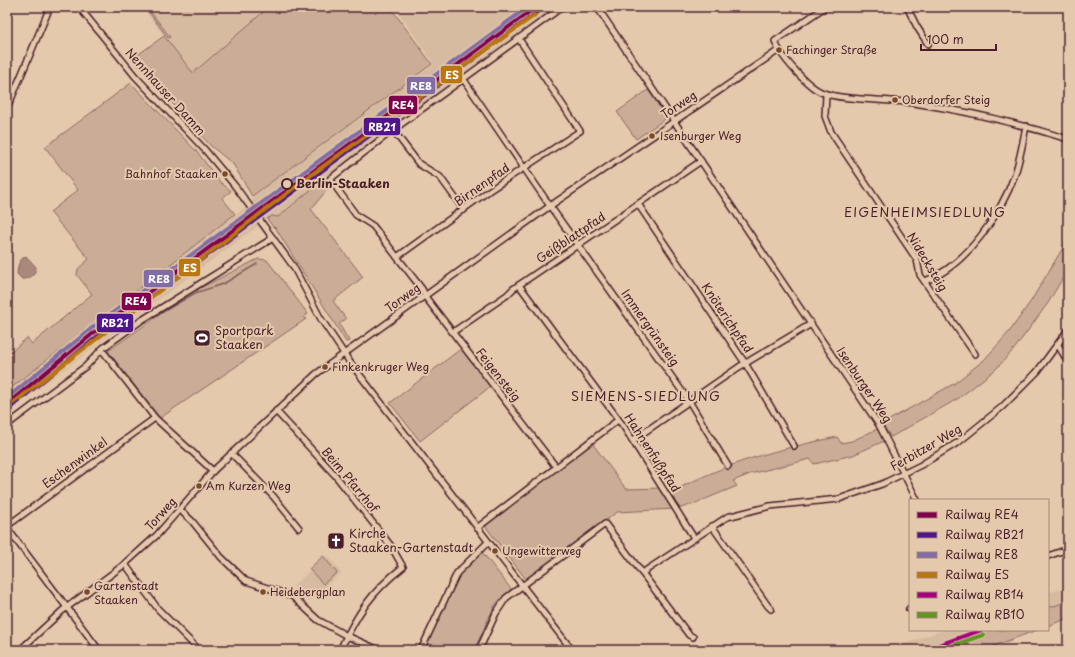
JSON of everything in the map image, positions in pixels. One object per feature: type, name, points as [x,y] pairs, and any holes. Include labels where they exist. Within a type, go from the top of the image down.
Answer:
[{"type":"street","points":[[7,109],[50,7]]},
{"type":"street","name":"Nennhauser Damm","points":[[79,7],[135,76],[205,150],[238,190],[273,238]]},
{"type":"street","points":[[464,210],[440,177],[419,164],[394,130],[562,7]]},
{"type":"street","name":"Isenburger Weg","points":[[597,7],[879,425],[916,499]]},
{"type":"street","points":[[825,7],[775,41],[779,50],[806,83],[826,94],[896,100],[951,108],[1026,126],[1068,139]]},
{"type":"street","points":[[907,7],[928,44]]},
{"type":"street","name":"Birnenpfad","points":[[397,257],[524,168],[580,131],[519,39]]},
{"type":"street","name":"Torweg","points":[[20,650],[66,608],[124,564],[157,535],[213,471],[316,374],[425,294],[550,206],[779,50]]},
{"type":"street","name":"Immergrünsteig","points":[[464,80],[550,206],[689,401],[728,466]]},
{"type":"street","name":"Nidecksteig","points":[[826,94],[825,116],[831,132],[917,260],[919,271],[925,281],[975,354]]},
{"type":"street","points":[[925,281],[936,277],[952,265],[975,243],[993,219],[1006,196],[1015,175],[1026,126]]},
{"type":"street","name":"Feigensteig","points":[[394,130],[330,179],[356,215],[373,226],[556,467]]},
{"type":"street","name":"Geißblattpfad","points":[[453,332],[508,295],[519,284],[701,161]]},
{"type":"street","name":"Knöterichpfad","points":[[638,204],[745,363],[794,446]]},
{"type":"street","points":[[7,425],[86,366],[102,350],[142,320],[273,238],[293,266],[321,319],[344,353],[572,650]]},
{"type":"street","name":"Hahnenfußpfad","points":[[519,284],[633,440],[694,538]]},
{"type":"street","points":[[633,440],[745,363],[811,324]]},
{"type":"street","name":"Ferbitzer Weg","points":[[642,573],[727,517],[753,509],[770,506],[839,500],[904,474],[957,444],[988,420],[1020,390],[1058,345],[1068,330]]},
{"type":"street","points":[[1058,345],[1068,362]]},
{"type":"street","points":[[102,350],[154,418],[213,471]]},
{"type":"street","name":"Beim Pfarrhof","points":[[276,411],[335,475],[390,546],[403,567],[383,583],[365,604],[347,636]]},
{"type":"street","name":"Eschenwinkel","points":[[7,527],[154,418]]},
{"type":"street","points":[[477,528],[618,420]]},
{"type":"street","points":[[231,453],[273,496],[299,528]]},
{"type":"street","points":[[180,510],[246,581],[292,596],[318,620],[347,636],[379,650]]},
{"type":"street","points":[[479,650],[499,607],[506,598],[605,524],[689,635],[693,637]]},
{"type":"street","points":[[712,526],[771,609]]},
{"type":"street","points":[[7,527],[12,536],[99,650]]},
{"type":"street","points":[[7,540],[12,536]]},
{"type":"street","points":[[420,650],[456,573],[488,542]]},
{"type":"street","points":[[1049,556],[1068,549]]},
{"type":"street","points":[[124,564],[158,609],[199,650]]},
{"type":"street","points":[[340,650],[347,636]]},
{"type":"shaded area","points":[[142,7],[269,7],[193,73]]},
{"type":"shaded area","points":[[145,7],[147,7],[170,37],[168,38]]},
{"type":"shaded area","points":[[269,7],[390,7],[432,64],[252,196],[233,164],[211,146],[132,59],[164,36],[193,73]]},
{"type":"shaded area","points":[[394,7],[555,7],[343,163],[278,217],[271,216],[7,412],[7,391],[9,387],[237,214],[252,202],[254,195],[434,64]]},
{"type":"shaded area","points":[[131,83],[198,153],[220,182],[231,191],[222,198],[235,214],[7,391],[7,355],[27,338],[32,344],[92,294],[77,275],[78,269],[89,259],[50,212],[78,190],[45,147]]},
{"type":"shaded area","points":[[648,90],[665,115],[665,119],[636,139],[617,112]]},
{"type":"shaded area","points":[[325,178],[331,185],[311,209],[363,277],[333,301],[346,319],[339,324],[349,341],[346,342],[275,227],[274,228],[267,219],[272,216],[278,217]]},
{"type":"shaded area","points":[[1068,231],[1068,269],[1048,303],[1015,348],[996,369],[959,398],[891,437],[882,424],[955,383],[984,360],[1010,331],[1031,301],[1064,246]]},
{"type":"shaded area","points":[[26,256],[36,267],[35,273],[32,276],[22,279],[17,274],[18,268],[20,261]]},
{"type":"shaded area","name":"Sportpark Staaken","points":[[258,259],[267,260],[308,314],[304,317],[306,319],[160,418],[108,351],[168,309],[194,294],[200,288]]},
{"type":"shaded area","points":[[462,348],[491,386],[420,441],[390,403]]},
{"type":"shaded area","points":[[877,429],[884,441],[853,455],[814,464],[810,459],[750,474],[733,481],[737,486],[691,505],[677,509],[668,494],[710,474],[750,459],[792,447],[837,437],[841,443],[852,441]]},
{"type":"shaded area","points":[[592,443],[626,489],[661,488],[674,509],[617,512],[529,579],[525,578],[486,527],[486,524]]},
{"type":"shaded area","points":[[482,552],[511,589],[495,605],[474,650],[424,650],[459,574]]},
{"type":"shaded area","points":[[327,555],[341,573],[309,601],[293,586]]},
{"type":"shaded area","points":[[323,556],[337,573],[323,584],[309,569]]},
{"type":"shaded area","points":[[1068,587],[1068,601],[1049,608],[1049,593]]},
{"type":"shaded area","points":[[1068,601],[1068,618],[1049,626],[1049,608]]},
{"type":"shaded area","points":[[940,631],[983,631],[931,650],[876,650],[895,643],[898,646]]},
{"type":"shaded area","points":[[983,631],[1034,631],[983,650],[931,650]]},
{"type":"waterway","points":[[144,323],[195,293],[223,284],[257,264]]},
{"type":"waterway","points":[[106,350],[140,325]]},
{"type":"rail line","name":"RE8","points":[[7,398],[93,327],[528,7]]},
{"type":"rail line","name":"RE4","points":[[7,404],[96,331],[536,7]]},
{"type":"rail line","name":"RB21","points":[[10,408],[99,335],[539,11]]},
{"type":"rail line","name":"ES","points":[[13,403],[307,178],[535,15]]},
{"type":"rail line","name":"RB14","points":[[925,650],[978,631]]},
{"type":"rail line","name":"RB10","points":[[940,650],[983,635]]},
{"type":"place","name":"Fachinger Straße","points":[[779,50]]},
{"type":"place","name":"Oberdorfer Steig","points":[[895,100]]},
{"type":"place","name":"Isenburger Weg","points":[[652,136]]},
{"type":"place","name":"Bahnhof Staaken","points":[[225,174]]},
{"type":"place","name":"Berlin-Staaken","points":[[287,184]]},
{"type":"place","name":"Sportpark Staaken","points":[[202,338]]},
{"type":"place","name":"Finkenkruger Weg","points":[[325,367]]},
{"type":"place","name":"Am Kurzen Weg","points":[[199,486]]},
{"type":"place","name":"Kirche Staaken-Gartenstadt","points":[[336,541]]},
{"type":"place","name":"Ungewitterweg","points":[[495,551]]},
{"type":"place","name":"Gartenstadt Staaken","points":[[87,592]]},
{"type":"place","name":"Heidebergplan","points":[[263,592]]},
{"type":"district","name":"EIGENHEIMSIEDLUNG","points":[[925,212]]},
{"type":"district","name":"SIEMENS-SIEDLUNG","points":[[646,396]]}]
